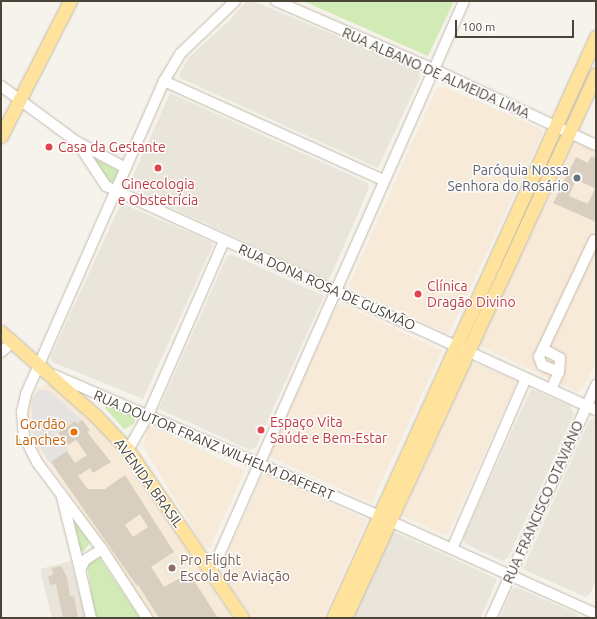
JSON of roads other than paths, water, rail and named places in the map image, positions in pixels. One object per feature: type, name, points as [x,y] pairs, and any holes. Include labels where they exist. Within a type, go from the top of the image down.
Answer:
[{"type":"main road","points":[[1,136],[70,1]]},
{"type":"main road","points":[[345,618],[457,346],[596,37]]},
{"type":"main road","points":[[333,618],[385,519],[469,352],[596,74]]},
{"type":"main road","name":"AVENIDA BRASIL","points":[[1,332],[43,369],[128,450],[242,618]]},
{"type":"street","points":[[147,618],[102,548],[37,462],[24,436],[22,412],[43,369],[116,191],[164,81],[180,54],[234,1]]},
{"type":"street","name":"RUA ALBANO DE ALMEIDA LIMA","points":[[276,1],[433,69],[596,145]]},
{"type":"street","points":[[211,572],[383,180],[464,1]]},
{"type":"street","points":[[164,81],[383,180]]},
{"type":"street","name":"RUA DONA ROSA DE GUSMÃO","points":[[1,86],[77,142],[126,168]]},
{"type":"street","name":"RUA DONA ROSA DE GUSMÃO","points":[[77,142],[100,179],[116,191],[591,408]]},
{"type":"street","points":[[558,372],[539,362],[543,349],[594,240]]},
{"type":"street","points":[[128,450],[148,415],[224,241]]},
{"type":"street","points":[[1,352],[13,342]]},
{"type":"street","points":[[543,349],[560,358],[558,372],[551,389]]},
{"type":"street","name":"RUA DOUTOR FRANZ WILHELM DAFFERT","points":[[43,369],[594,612]]},
{"type":"street","points":[[452,549],[526,378]]},
{"type":"street","name":"RUA FRANCISCO OTAVIANO","points":[[491,618],[510,574],[591,408],[596,385]]},
{"type":"street","points":[[60,492],[91,618]]},
{"type":"street","points":[[80,570],[85,560],[102,548]]},
{"type":"place","name":"Casa da Gestante","points":[[49,147]]},
{"type":"place","name":"Ginecologia e Obstetrícia","points":[[158,168]]},
{"type":"place","name":"Paróquia Nossa Senhora do Rosário","points":[[577,178]]},
{"type":"place","name":"Clínica Dragão Divino","points":[[418,294]]},
{"type":"place","name":"Espaço Vita Saúde e Bem-Estar","points":[[261,430]]},
{"type":"place","name":"Gordão Lanches","points":[[74,432]]},
{"type":"place","name":"Pro Flight Escola de Aviação","points":[[172,568]]}]
